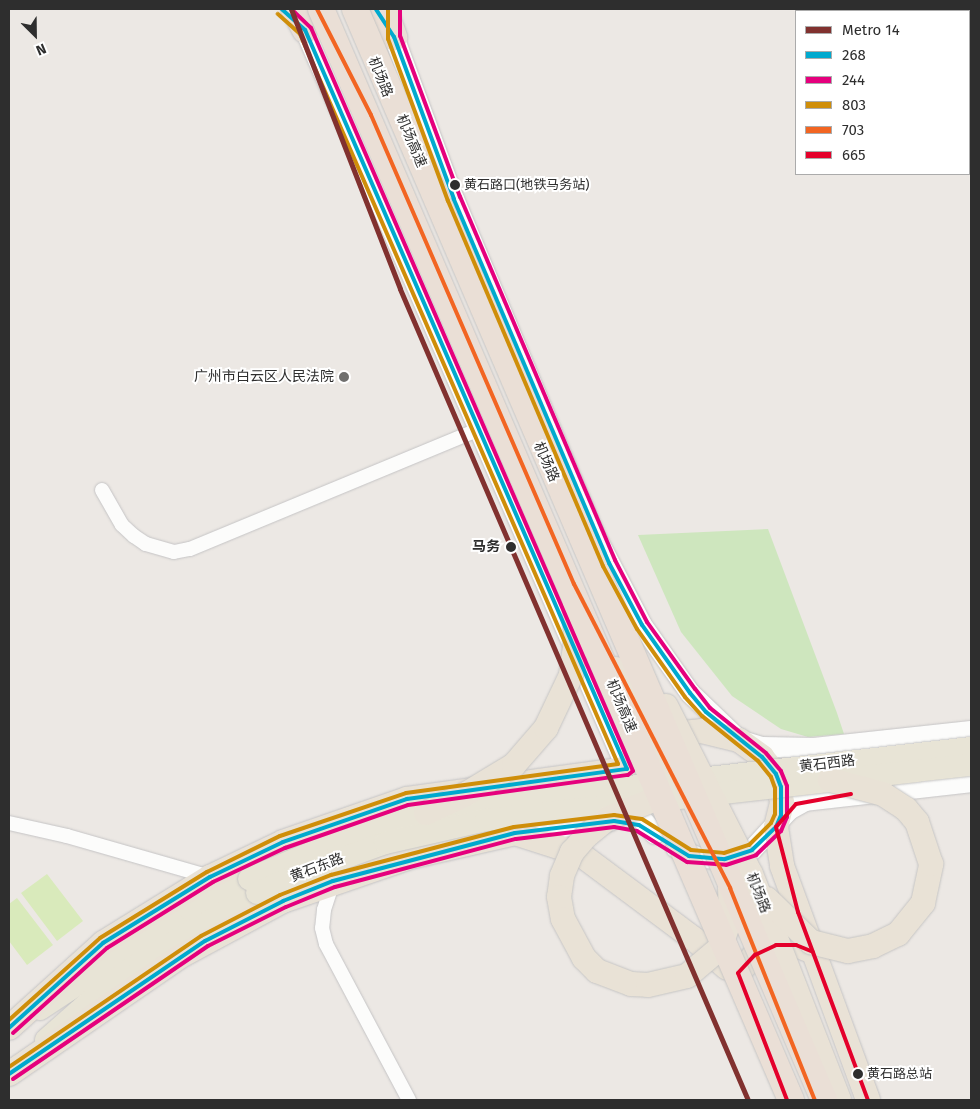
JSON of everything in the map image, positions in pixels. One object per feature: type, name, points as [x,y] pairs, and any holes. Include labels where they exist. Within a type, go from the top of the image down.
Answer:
[{"type":"highway","name":"机场高速","points":[[321,9],[791,1100]]},
{"type":"highway","name":"机场路","points":[[355,9],[462,298],[574,584],[677,780],[730,888],[815,1100]]},
{"type":"highway","name":"机场高速","points":[[355,9],[824,1100]]},
{"type":"highway","points":[[384,9],[394,37]]},
{"type":"highway","name":"机场路","points":[[304,14],[361,95],[592,564],[751,874],[839,1100]]},
{"type":"highway","points":[[426,813],[466,794],[514,765],[546,728],[557,708],[574,662],[576,625],[574,584]]},
{"type":"highway","points":[[9,1029],[103,943],[210,877],[283,842],[379,807],[441,793],[627,770],[635,751],[673,734],[718,732],[739,740],[762,758],[776,774],[782,803],[776,827],[782,866],[868,1100]]},
{"type":"highway","points":[[579,775],[593,787],[596,796],[594,808],[583,824]]},
{"type":"highway","points":[[751,874],[764,895],[795,930],[824,947],[848,951],[873,946],[898,934],[912,920],[923,903],[931,878],[929,851],[917,822],[906,809],[883,794],[830,780]]},
{"type":"highway","points":[[499,785],[513,794],[522,810],[523,820],[515,833]]},
{"type":"highway","points":[[653,792],[607,819],[587,835],[572,852],[562,876],[559,897],[563,920],[584,958],[597,971],[631,984],[655,984],[687,976],[720,948],[731,916],[730,888]]},
{"type":"highway","points":[[15,1069],[205,941],[283,901],[333,881],[414,856],[515,833],[580,854],[694,939],[740,979],[787,1100]]},
{"type":"highway","points":[[740,979],[755,955],[776,945],[796,945],[814,952]]},
{"type":"main road","points":[[282,9],[304,14],[478,430],[627,770],[633,808],[655,834]]},
{"type":"main road","points":[[376,9],[394,37],[454,199],[596,537],[630,604],[662,654],[706,712],[739,740],[779,749],[870,742],[971,731]]},
{"type":"main road","points":[[394,9],[394,37]]},
{"type":"main road","points":[[538,567],[563,565],[583,556],[596,537]]},
{"type":"main road","points":[[870,742],[867,772],[874,792]]},
{"type":"main road","name":"黄石西路","points":[[653,792],[971,748]]},
{"type":"main road","name":"黄石西路","points":[[653,792],[830,780],[971,765]]},
{"type":"main road","points":[[515,833],[623,821],[655,834],[689,856],[715,860],[738,856],[752,850],[796,804],[874,792],[971,782]]},
{"type":"main road","name":"黄石东路","points":[[15,1069],[85,1004],[133,966],[253,886],[336,842],[426,813],[498,800],[653,792]]},
{"type":"main road","name":"黄石东路","points":[[9,1029],[190,910],[253,886],[435,830],[653,792]]},
{"type":"main road","points":[[689,856],[740,979]]},
{"type":"street","points":[[102,490],[122,525],[134,536],[146,544],[174,552],[190,549],[478,430]]},
{"type":"street","points":[[9,823],[133,854],[210,877]]},
{"type":"street","points":[[333,881],[324,910],[322,928],[326,944],[410,1100]]},
{"type":"green space","points":[[768,529],[844,734],[808,737],[781,729],[732,696],[681,632],[638,535]]},
{"type":"green space","points":[[47,874],[83,921],[57,941],[21,893]]},
{"type":"green space","points":[[17,898],[53,945],[27,965],[9,941],[9,904]]},
{"type":"metro line","name":"14","points":[[291,9],[400,289],[748,1100]]},
{"type":"transit line","name":"268","points":[[9,1028],[103,943],[210,877],[283,842],[407,799],[627,769],[305,30],[282,9]]},
{"type":"transit line","name":"244","points":[[13,1033],[107,948],[213,882],[285,848],[408,805],[628,775],[633,771],[311,28],[291,9]]},
{"type":"transit line","name":"703","points":[[317,9],[371,115],[574,584],[730,888],[815,1100]]},
{"type":"transit line","name":"268","points":[[9,1074],[205,941],[283,901],[333,881],[515,833],[614,821],[639,825],[689,856],[725,859],[752,850],[776,827],[781,815],[781,787],[776,774],[762,757],[706,712],[690,693],[642,625],[609,563],[454,199],[394,37],[376,9]]},
{"type":"transit line","name":"803","points":[[9,1067],[201,936],[280,895],[331,875],[514,827],[614,815],[642,819],[691,850],[724,853],[749,845],[771,823],[775,814],[775,788],[771,777],[758,761],[702,716],[685,697],[637,629],[603,566],[448,201],[388,39],[388,9]]},
{"type":"transit line","name":"244","points":[[13,1079],[208,946],[286,907],[335,887],[516,839],[614,827],[637,831],[687,862],[726,865],[756,855],[781,831],[787,817],[787,786],[781,771],[766,753],[710,708],[695,689],[647,622],[615,560],[460,197],[400,36],[400,9]]},
{"type":"transit line","name":"803","points":[[9,1020],[100,938],[207,872],[280,836],[406,793],[618,764],[300,34],[278,14]]},
{"type":"transit line","name":"665","points":[[851,794],[796,804],[776,827],[798,912],[868,1100]]},
{"type":"transit line","name":"665","points":[[787,1100],[738,973],[755,955],[776,945],[796,945],[813,952]]},
{"type":"place","name":"黄石路口(地铁马务站)","points":[[455,185]]},
{"type":"place","name":"广州市白云区人民法院","points":[[344,377]]},
{"type":"place","name":"马务","points":[[511,547]]},
{"type":"place","name":"黄石路总站","points":[[858,1074]]}]
